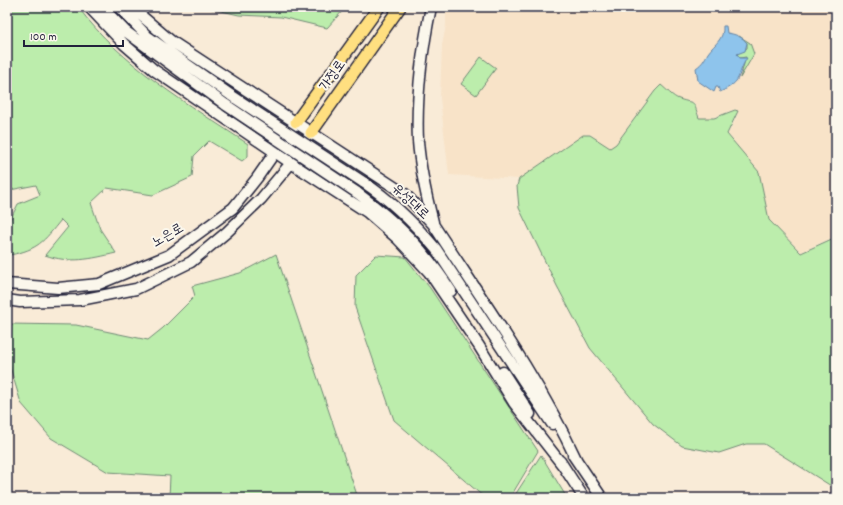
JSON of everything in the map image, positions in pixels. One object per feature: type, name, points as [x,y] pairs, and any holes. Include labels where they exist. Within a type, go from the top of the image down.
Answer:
[{"type":"main road","points":[[89,7],[124,44],[154,70],[368,212],[398,238],[429,272],[514,403],[564,467]]},
{"type":"main road","name":"유성대로","points":[[102,7],[125,31],[229,101],[356,192],[398,225],[434,266],[584,498]]},
{"type":"main road","name":"유성대로","points":[[119,7],[147,36],[229,101],[363,182],[396,207],[417,227],[436,249],[602,498]]},
{"type":"main road","points":[[131,7],[171,41],[404,194],[433,224],[549,406],[577,461]]},
{"type":"main road","name":"가정로","points":[[296,122],[379,7]]},
{"type":"main road","name":"가정로","points":[[291,162],[400,7]]},
{"type":"main road","points":[[431,7],[419,86],[418,141],[425,188],[433,224]]},
{"type":"main road","name":"노은로","points":[[7,284],[58,288],[99,284],[169,255],[233,208],[276,152],[296,122]]},
{"type":"main road","points":[[7,300],[20,302],[80,300],[136,290],[191,262],[227,232],[261,199],[291,162]]},
{"type":"shaded area","points":[[446,7],[836,7],[836,236],[801,252],[769,220],[759,172],[728,134],[738,111],[735,109],[708,119],[700,118],[695,104],[691,101],[678,99],[661,85],[655,90],[616,144],[610,148],[590,134],[583,135],[519,179],[449,175],[440,98],[442,45],[446,25]]},
{"type":"green space","points":[[7,7],[78,7],[95,28],[135,66],[179,99],[248,144],[248,156],[242,161],[209,141],[194,156],[192,177],[153,195],[107,188],[91,203],[100,229],[116,253],[80,260],[54,258],[45,255],[68,227],[61,220],[40,244],[20,253],[10,255],[9,222],[18,204],[40,195],[36,185],[10,190],[7,186]]},
{"type":"green space","points":[[204,7],[346,7],[327,28],[281,17],[239,15]]},
{"type":"green space","points":[[739,36],[750,43],[754,54],[740,78],[746,57],[740,58],[737,54],[747,48],[747,43]]},
{"type":"green space","points":[[481,57],[496,68],[476,95],[461,84]]},
{"type":"green space","points":[[661,85],[677,98],[693,103],[699,118],[714,118],[735,110],[738,111],[727,134],[759,172],[769,220],[801,253],[836,237],[836,489],[764,444],[746,444],[719,453],[682,446],[653,424],[590,348],[557,286],[519,208],[517,186],[519,179],[583,135],[590,135],[610,148],[616,144]]},
{"type":"green space","points":[[276,254],[358,498],[169,498],[170,476],[108,472],[51,438],[21,403],[7,357],[7,324],[76,325],[148,340],[163,328],[195,296],[192,286],[240,273]]},
{"type":"green space","points":[[376,255],[405,257],[430,288],[538,451],[511,496],[485,498],[394,420],[355,307],[356,275]]},
{"type":"green space","points":[[541,455],[567,498],[513,498]]},
{"type":"water","points":[[723,26],[726,26],[727,33],[738,36],[747,43],[745,51],[737,54],[740,58],[747,58],[736,81],[728,88],[720,92],[718,87],[716,87],[714,92],[698,81],[696,68],[702,63],[708,53],[721,38]]}]
